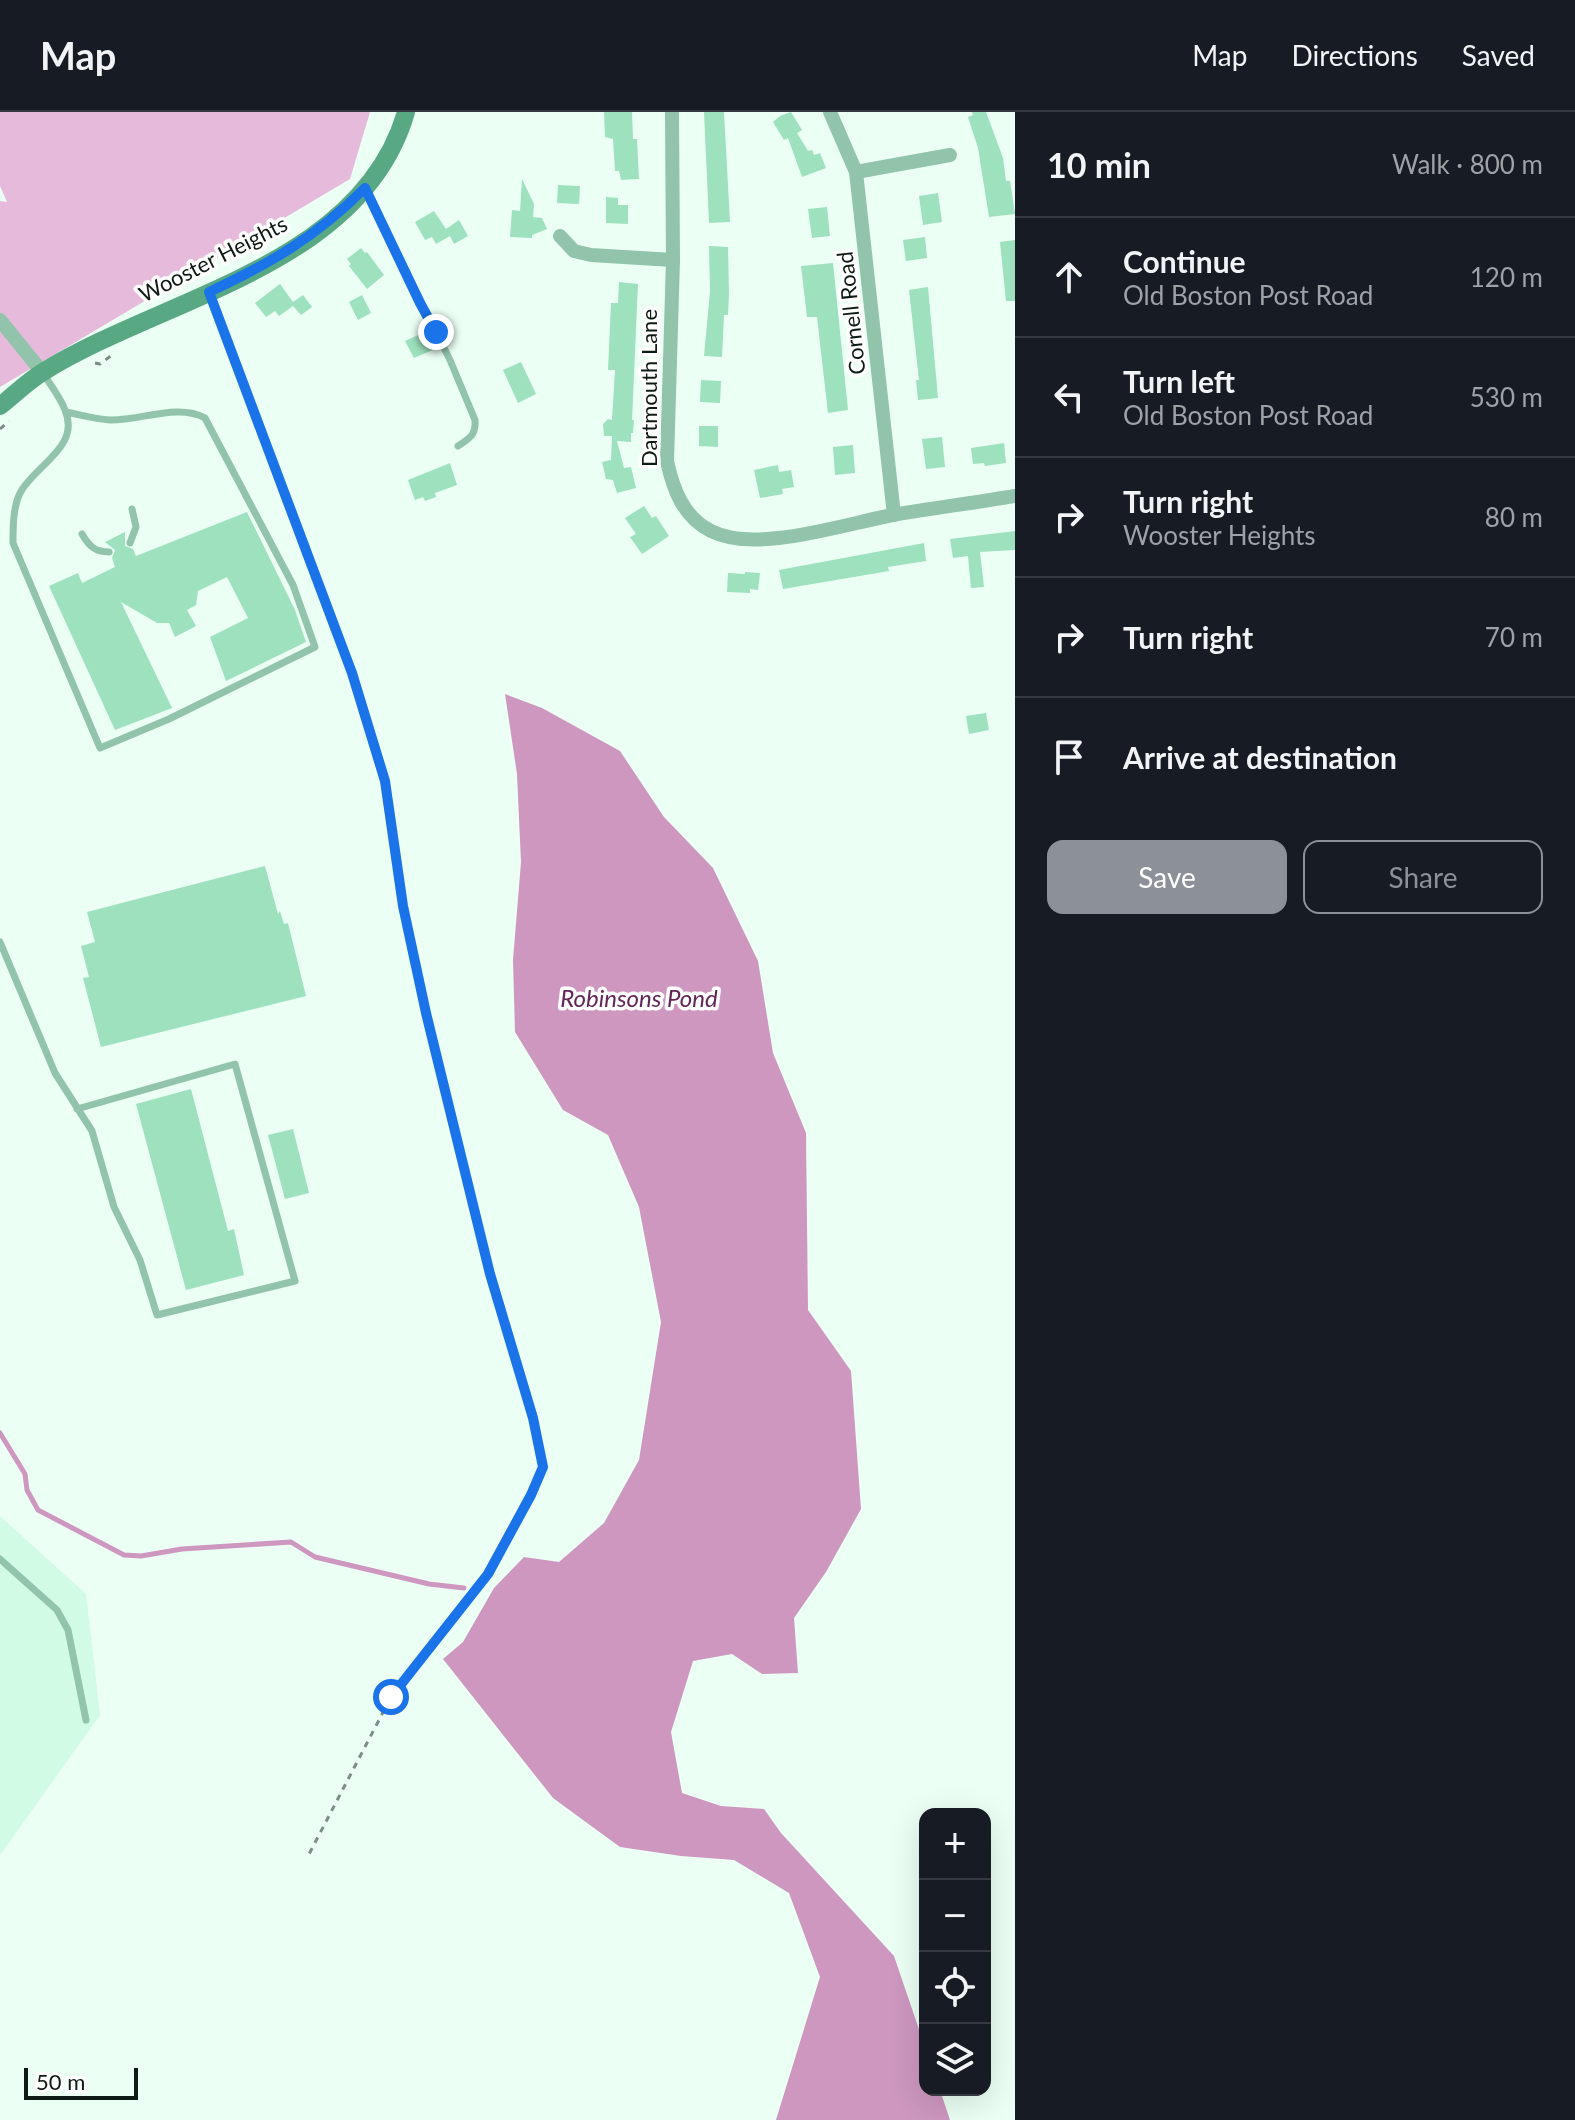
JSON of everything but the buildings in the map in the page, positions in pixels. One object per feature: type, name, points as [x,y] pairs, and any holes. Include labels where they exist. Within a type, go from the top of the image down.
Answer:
[{"type":"main road","name":"Wooster Heights","points":[[5,413],[42,372],[258,269],[307,239],[375,178],[400,134],[406,112]]},
{"type":"street","name":"Dartmouth Lane","points":[[672,112],[673,260],[667,461],[673,490],[688,513],[711,531],[747,540],[794,536],[894,515],[1015,496]]},
{"type":"street","name":"Cornell Road","points":[[830,112],[856,172],[894,515]]},
{"type":"street","points":[[856,172],[950,155]]},
{"type":"street","points":[[560,236],[574,251],[591,255],[673,260]]},
{"type":"street","points":[[0,320],[42,372]]},
{"type":"lane","points":[[365,188],[450,360],[475,420],[476,429],[472,437],[458,446]]},
{"type":"lane","points":[[42,372],[66,412],[69,432],[63,445],[34,473],[19,495],[12,524],[13,543],[100,748],[191,708],[315,647],[293,585],[205,418],[198,414],[176,413],[113,420],[66,412]]},
{"type":"lane","points":[[130,543],[136,527],[132,509]]},
{"type":"lane","points":[[82,534],[88,544],[99,552],[109,552]]},
{"type":"lane","points":[[0,942],[55,1073],[77,1109],[92,1131],[114,1207],[140,1260],[157,1315],[295,1281],[235,1064],[77,1109]]},
{"type":"lane","points":[[0,1559],[57,1610],[68,1630],[86,1720]]},
{"type":"path","points":[[209,292],[352,673],[385,781],[403,906],[426,1013],[490,1274],[533,1418],[543,1467],[488,1574],[391,1697],[307,1858]]},
{"type":"path","points":[[88,366],[100,364],[123,350]]},
{"type":"path","points":[[0,429],[5,413]]},
{"type":"shaded area","points":[[0,112],[370,112],[350,179],[0,387],[0,201],[7,202],[0,186]]},
{"type":"shaded area","points":[[0,1516],[86,1594],[100,1715],[0,1855]]},
{"type":"water","name":"Robinsons Pond","points":[[505,694],[542,708],[620,751],[664,817],[713,868],[758,961],[773,1053],[806,1133],[808,1310],[851,1371],[861,1509],[826,1572],[794,1618],[798,1673],[762,1674],[732,1654],[693,1661],[671,1732],[682,1793],[721,1806],[764,1809],[781,1833],[894,1956],[919,2029],[919,2096],[942,2096],[950,2120],[776,2120],[820,1977],[789,1893],[734,1860],[620,1847],[553,1798],[443,1659],[463,1642],[494,1588],[524,1557],[559,1562],[604,1523],[639,1460],[661,1322],[639,1207],[608,1135],[563,1110],[515,1032],[513,960],[521,862],[517,774]]},
{"type":"waterway","points":[[0,1433],[25,1474],[27,1490],[38,1510],[124,1555],[291,1542],[315,1557],[429,1584],[464,1588]]},
{"type":"route","points":[[391,1697],[488,1574],[543,1467],[533,1418],[490,1274],[426,1013],[403,906],[385,781],[352,673],[209,292],[258,269],[307,239],[365,188],[436,332]]}]
